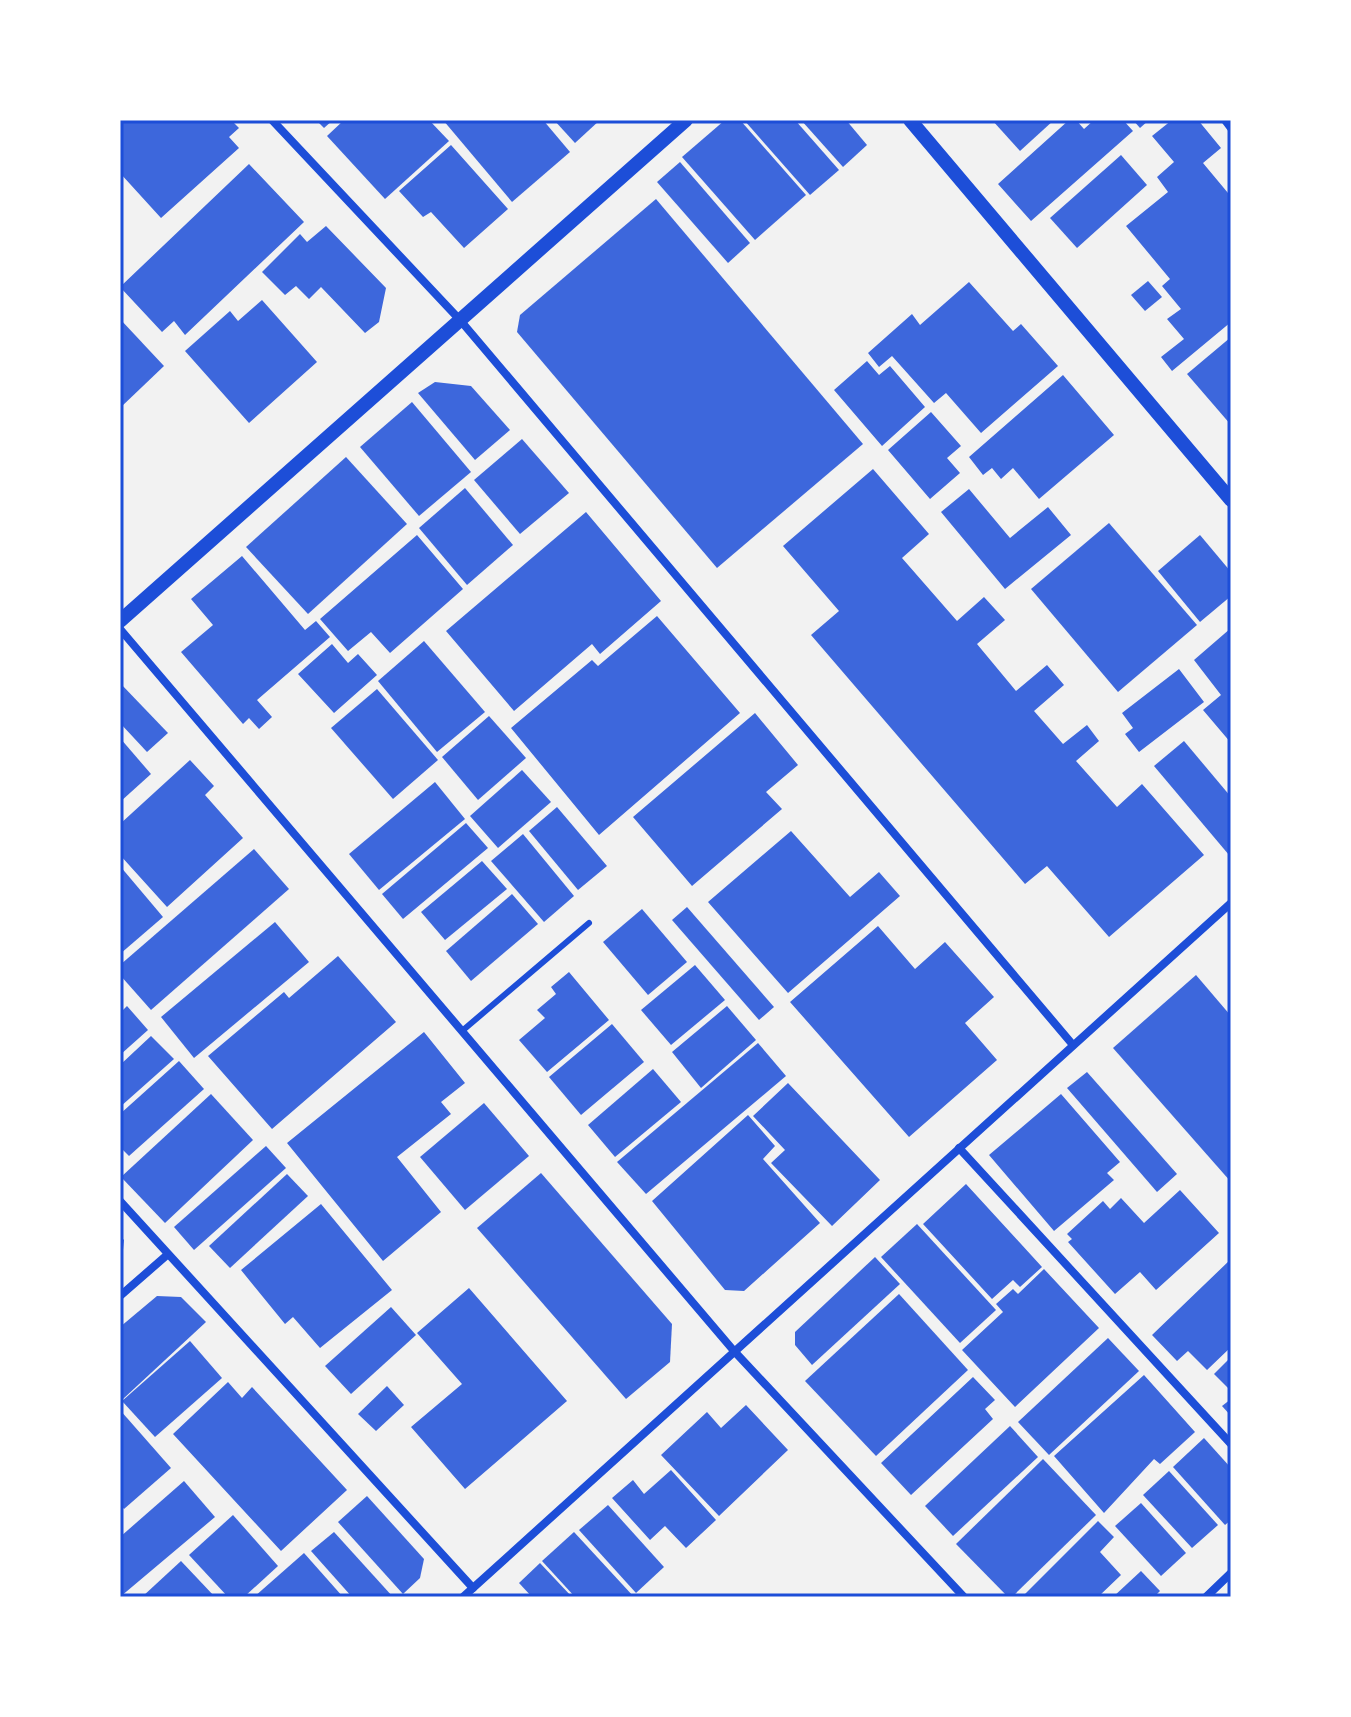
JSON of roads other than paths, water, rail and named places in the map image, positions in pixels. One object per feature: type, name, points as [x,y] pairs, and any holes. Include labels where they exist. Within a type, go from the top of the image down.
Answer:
[{"type":"street","points":[[272,120],[460,320],[1073,1045]]},
{"type":"street","points":[[120,621],[686,120]]},
{"type":"street","points":[[910,120],[1231,500]]},
{"type":"street","points":[[1225,120],[1231,128]]},
{"type":"street","points":[[120,629],[734,1351],[964,1597]]},
{"type":"street","points":[[463,1597],[1231,903]]},
{"type":"street","points":[[959,1148],[1231,1444]]},
{"type":"street","points":[[120,1201],[167,1255],[179,1261],[473,1588]]},
{"type":"street","points":[[120,1296],[167,1255]]},
{"type":"street","points":[[1206,1597],[1231,1573]]},
{"type":"lane","points":[[462,1031],[589,923]]}]
